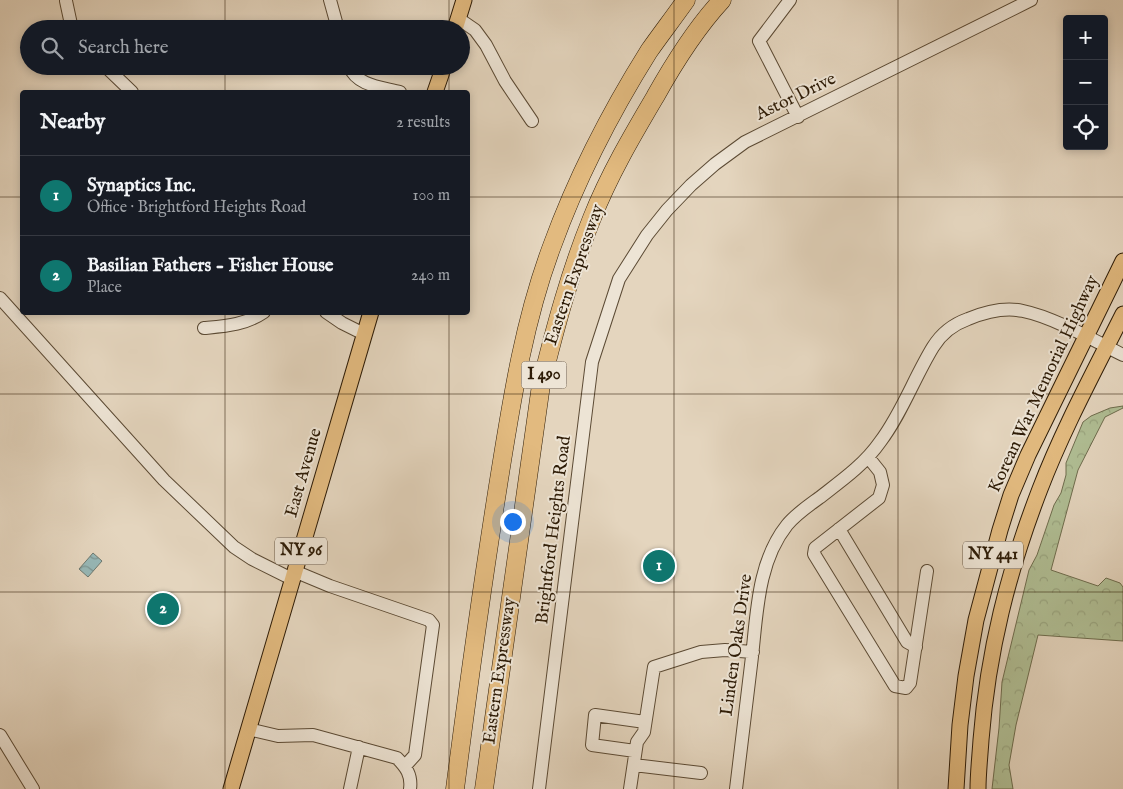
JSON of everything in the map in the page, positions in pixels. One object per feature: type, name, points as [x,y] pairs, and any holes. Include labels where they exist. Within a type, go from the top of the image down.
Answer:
[{"type":"highway","name":"Eastern Expressway","points":[[455,789],[480,601],[511,406],[530,316],[552,246],[612,114],[650,50],[686,0]]},
{"type":"highway","name":"Eastern Expressway","points":[[484,789],[540,395],[555,328],[592,217],[624,148],[666,77],[709,14],[722,0]]},
{"type":"main road","points":[[458,20],[464,0]]},
{"type":"main road","points":[[436,90],[441,75]]},
{"type":"main road","name":"Korean War Memorial Highway","points":[[956,789],[960,725],[976,620],[990,563],[1011,495],[1028,455],[1123,261]]},
{"type":"main road","name":"NY 441","points":[[978,789],[988,679],[1004,593],[1012,566],[1040,488],[1065,430],[1123,314]]},
{"type":"main road","name":"East Avenue","points":[[231,789],[370,315]]},
{"type":"street","points":[[330,0],[336,20]]},
{"type":"street","points":[[790,0],[759,41],[798,117]]},
{"type":"street","name":"Astor Drive","points":[[619,278],[647,235],[667,210],[715,164],[745,142],[1031,0]]},
{"type":"street","points":[[66,1],[70,20]]},
{"type":"street","points":[[470,28],[475,30],[486,45],[505,81],[532,121]]},
{"type":"street","points":[[114,75],[130,90]]},
{"type":"street","points":[[354,75],[363,82],[393,90]]},
{"type":"street","name":"Brightford Heights Road","points":[[539,789],[592,362],[619,278]]},
{"type":"street","points":[[0,298],[164,480],[234,547],[252,559],[293,575],[429,620],[433,625],[415,755],[405,766]]},
{"type":"street","name":"Linden Oaks Drive","points":[[736,789],[761,586],[769,554],[788,523],[868,458],[891,428],[934,345],[946,331],[960,322],[977,315],[993,311],[1022,311],[1040,316],[1123,356]]},
{"type":"street","points":[[204,328],[237,325],[255,319],[260,315]]},
{"type":"street","points":[[330,315],[364,334]]},
{"type":"street","points":[[868,458],[880,472],[883,485],[879,498],[815,548],[814,554],[896,686],[906,688],[910,683],[928,572]]},
{"type":"street","points":[[839,529],[907,642],[916,647]]},
{"type":"street","points":[[630,789],[635,750],[637,742],[644,732],[646,722],[654,667],[701,652],[725,650],[752,652]]},
{"type":"street","points":[[635,750],[592,745],[595,715],[646,722]]},
{"type":"street","points":[[248,729],[278,736],[313,735],[397,758],[405,766],[411,782],[410,789]]},
{"type":"street","points":[[0,735],[32,789]]},
{"type":"street","points":[[350,789],[359,748]]},
{"type":"street","points":[[634,765],[701,773]]},
{"type":"green space","points":[[1123,406],[1123,408],[1105,417],[1078,470],[1051,570],[1098,586],[1106,578],[1120,583],[1123,587],[1123,641],[1038,635],[1016,725],[1009,765],[1013,789],[992,789],[1002,682],[1029,570],[1037,555],[1054,505],[1061,493],[1066,475],[1066,463],[1083,422],[1091,416],[1110,408]]},
{"type":"water","points":[[93,553],[102,561],[88,577],[79,569]]},
{"type":"place","name":"Synaptics Inc.","points":[[659,566]]},
{"type":"place","name":"Basilian Fathers - Fisher House","points":[[163,609]]}]
